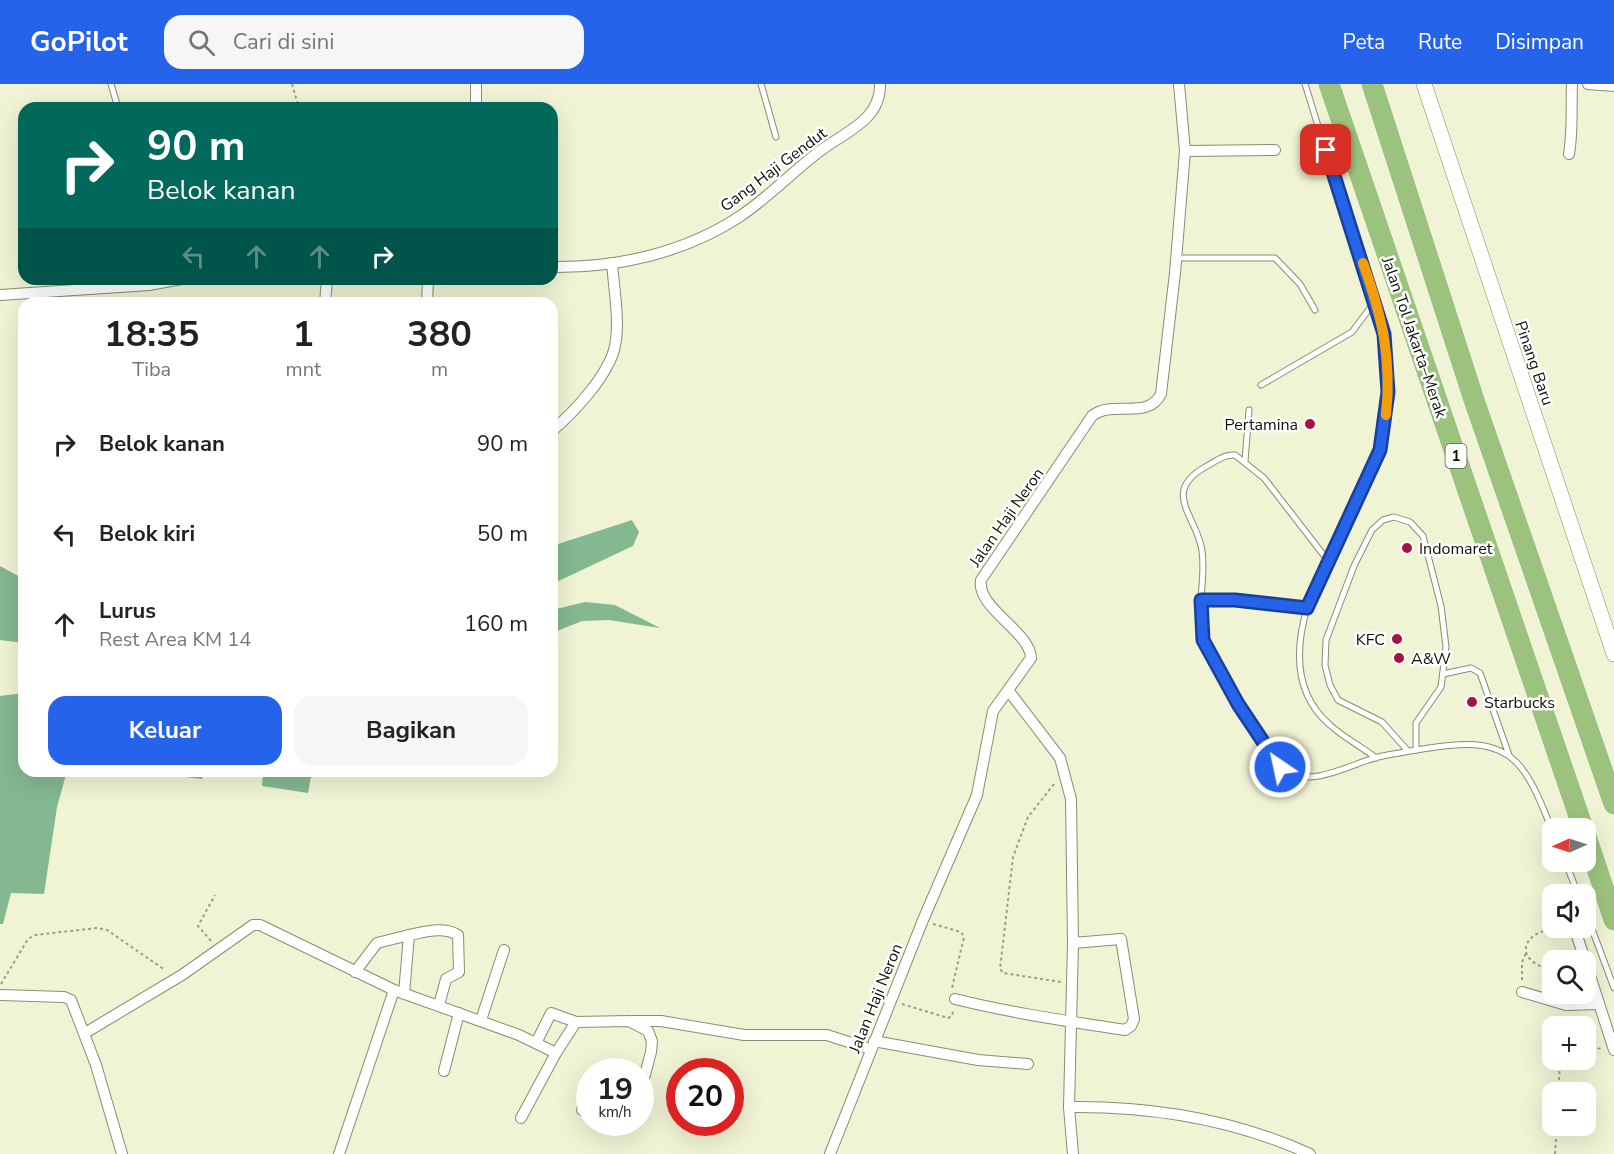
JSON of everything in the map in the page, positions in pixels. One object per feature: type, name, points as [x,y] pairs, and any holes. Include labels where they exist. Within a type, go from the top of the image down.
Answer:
[{"type":"highway","name":"Jalan Tol Jakarta–Merak","points":[[1329,84],[1580,818]]},
{"type":"highway","name":"1","points":[[1372,84],[1474,400],[1614,804]]},
{"type":"highway","points":[[1596,866],[1614,920]]},
{"type":"main road","name":"Pinang Baru","points":[[1424,84],[1614,654]]},
{"type":"street","points":[[476,102],[477,84]]},
{"type":"street","name":"Gang Haji Gendut","points":[[558,267],[612,263],[670,249],[711,233],[738,217],[800,166],[868,118],[878,104],[880,84]]},
{"type":"street","name":"Jalan Haji Neron","points":[[830,1154],[923,920],[977,795],[984,769],[989,722],[1008,690],[1029,664],[1031,652],[983,594],[980,585],[984,573],[1028,513],[1092,416],[1107,409],[1147,408],[1155,404],[1165,374],[1185,151],[1179,84]]},
{"type":"street","points":[[1569,154],[1573,129],[1570,116],[1572,84]]},
{"type":"street","points":[[1588,84],[1614,86]]},
{"type":"street","points":[[1185,151],[1275,150]]},
{"type":"street","points":[[558,423],[601,376],[610,361],[616,335],[612,263]]},
{"type":"street","points":[[0,295],[149,285]]},
{"type":"street","points":[[1008,690],[1049,741],[1065,770],[1072,821],[1073,943],[1069,1107],[1073,1154]]},
{"type":"street","points":[[85,1033],[176,978],[253,925],[260,925],[399,992],[481,1020],[556,1053]]},
{"type":"street","points":[[355,972],[376,943],[443,930],[458,935],[459,972],[446,980],[439,1005]]},
{"type":"street","points":[[339,1154],[399,992],[409,935]]},
{"type":"street","points":[[955,999],[996,1010],[1125,1030],[1131,1026],[1134,1019],[1121,939],[1073,943]]},
{"type":"street","points":[[481,1020],[504,950]]},
{"type":"street","points":[[1521,992],[1566,1005],[1599,1004]]},
{"type":"street","points":[[0,995],[64,997],[71,1000],[85,1033],[122,1154]]},
{"type":"street","points":[[1596,995],[1613,1048]]},
{"type":"street","points":[[537,1043],[551,1012],[576,1023],[662,1021],[744,1035],[827,1035],[872,1045],[978,1060],[1028,1064]]},
{"type":"street","points":[[444,1071],[459,1013]]},
{"type":"street","points":[[629,1021],[648,1031],[652,1041],[648,1058]]},
{"type":"street","points":[[521,1118],[556,1053],[576,1023]]},
{"type":"street","points":[[1069,1107],[1169,1111],[1227,1124],[1310,1154]]},
{"type":"lane","points":[[111,84],[116,102]]},
{"type":"lane","points":[[760,84],[776,137]]},
{"type":"lane","points":[[1305,84],[1376,300],[1387,349],[1384,434],[1380,450],[1307,608],[1297,650],[1299,666],[1310,700],[1330,725],[1376,758]]},
{"type":"lane","points":[[1378,84],[1407,190]]},
{"type":"lane","points":[[1176,258],[1275,258],[1300,284],[1315,310]]},
{"type":"lane","points":[[1262,385],[1352,332],[1376,300]]},
{"type":"lane","points":[[1245,461],[1249,411]]},
{"type":"lane","points":[[1329,562],[1264,478],[1245,461],[1233,454],[1192,474],[1184,486],[1183,500],[1186,514],[1201,542],[1203,640],[1238,704],[1280,767],[1291,774],[1313,776],[1329,774],[1376,758],[1462,743],[1500,749],[1510,756],[1529,778],[1547,818]]},
{"type":"lane","points":[[1408,751],[1382,722],[1338,700],[1330,685],[1325,665],[1326,640],[1334,616],[1372,530],[1383,520],[1394,517],[1410,522],[1422,536],[1442,606],[1446,647],[1441,687],[1416,723],[1416,750]]},
{"type":"lane","points":[[1201,600],[1235,600],[1307,608]]},
{"type":"lane","points":[[1443,674],[1471,668],[1480,673],[1510,756]]},
{"type":"lane","points":[[1595,938],[1614,988]]},
{"type":"path","points":[[292,84],[297,102]]},
{"type":"path","points":[[1065,770],[1028,817],[1013,857],[1005,904],[1000,969],[1003,973],[1072,983]]},
{"type":"path","points":[[215,895],[198,926],[220,949]]},
{"type":"path","points":[[891,1000],[948,1018],[952,1016],[955,999],[951,992],[964,937],[961,932],[923,920]]},
{"type":"path","points":[[0,987],[28,939],[35,935],[85,927],[107,930],[176,978]]},
{"type":"path","points":[[1521,992],[1522,962],[1527,945],[1542,930]]},
{"type":"path","points":[[1526,953],[1530,961],[1542,967]]},
{"type":"path","points":[[1596,1051],[1613,1048]]},
{"type":"path","points":[[1555,1154],[1556,1136]]},
{"type":"shaded area","points":[[632,520],[639,532],[633,546],[558,581],[558,544]]},
{"type":"shaded area","points":[[0,566],[18,576],[18,642],[0,640]]},
{"type":"shaded area","points":[[585,602],[615,605],[660,628],[609,620],[582,621],[558,631],[558,609]]},
{"type":"shaded area","points":[[18,694],[18,777],[65,777],[57,807],[44,894],[11,893],[3,924],[0,924],[0,696]]},
{"type":"shaded area","points":[[263,777],[311,777],[308,793],[262,786]]},
{"type":"slow traffic","points":[[1363,263],[1376,300],[1387,349],[1386,415]]},
{"type":"place","name":"Pertamina","points":[[1310,424]]},
{"type":"place","name":"Indomaret","points":[[1407,548]]},
{"type":"place","name":"KFC","points":[[1397,639]]},
{"type":"place","name":"A&W","points":[[1399,658]]},
{"type":"place","name":"Starbucks","points":[[1472,702]]},
{"type":"route","points":[[1280,767],[1238,704],[1203,640],[1200,618],[1201,600],[1235,600],[1307,608],[1380,450],[1387,405],[1387,349],[1376,300],[1326,150]]}]
